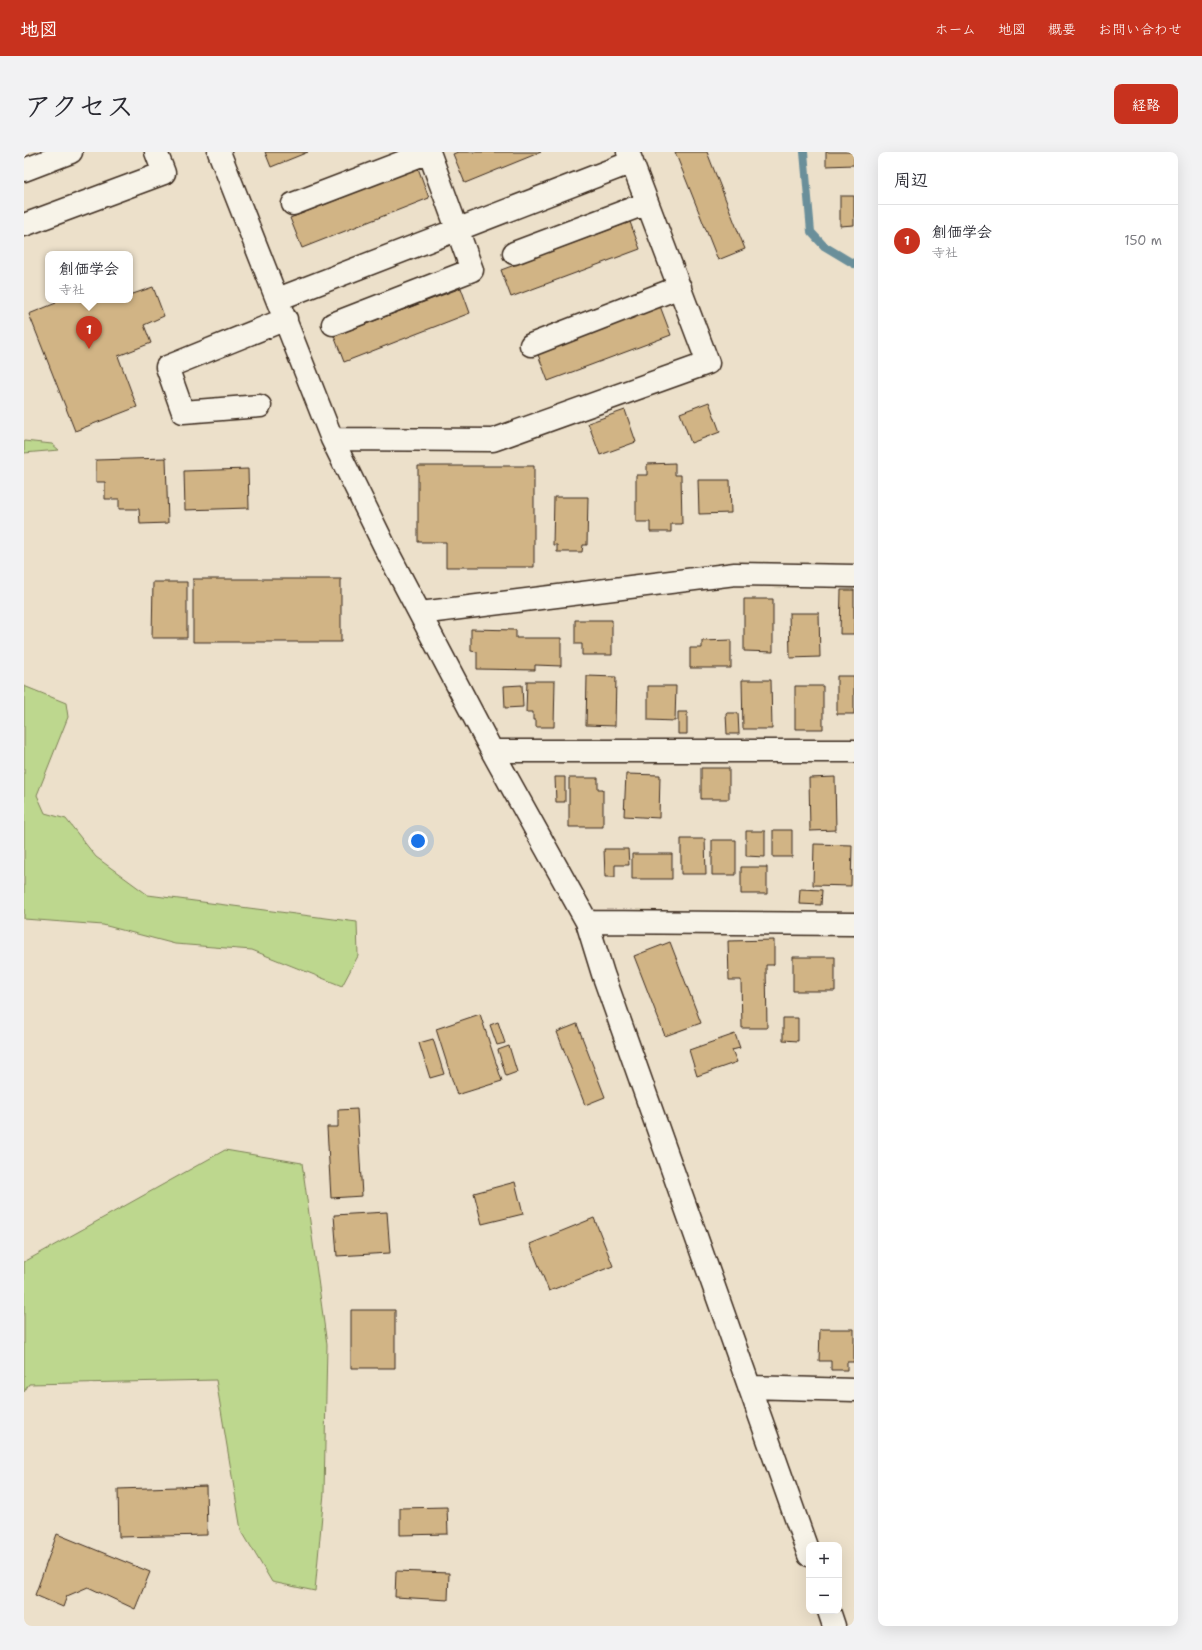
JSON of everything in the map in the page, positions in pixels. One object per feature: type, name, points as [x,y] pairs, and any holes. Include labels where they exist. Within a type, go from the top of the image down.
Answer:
[{"type":"street","points":[[24,170],[71,152]]},
{"type":"street","points":[[24,225],[164,173],[156,152]]},
{"type":"street","points":[[220,152],[332,439],[387,551],[492,751],[587,922],[608,989],[806,1548]]},
{"type":"street","points":[[293,204],[429,152],[472,270],[333,324]]},
{"type":"street","points":[[278,299],[458,229],[630,157],[708,363],[493,440],[332,439]]},
{"type":"street","points":[[514,253],[647,203]]},
{"type":"street","points":[[531,345],[680,287]]},
{"type":"street","points":[[260,406],[183,412],[168,367],[286,319]]},
{"type":"street","points":[[420,613],[735,574],[854,576]]},
{"type":"street","points":[[492,751],[854,751]]},
{"type":"street","points":[[587,922],[854,924]]},
{"type":"street","points":[[749,1387],[854,1390]]},
{"type":"street","points":[[830,1614],[834,1626]]},
{"type":"green space","points":[[24,441],[52,444],[59,450],[24,453]]},
{"type":"green space","points":[[24,686],[66,703],[68,717],[37,795],[45,813],[66,819],[96,857],[148,895],[357,922],[358,956],[342,986],[252,950],[175,944],[103,925],[24,919]]},
{"type":"green space","points":[[225,1150],[302,1163],[327,1345],[324,1493],[315,1591],[272,1582],[241,1530],[216,1380],[29,1384],[24,1392],[24,1262]]},
{"type":"building","points":[[265,152],[308,152],[271,167]]},
{"type":"building","points":[[458,152],[541,152],[465,183],[453,154]]},
{"type":"building","points":[[675,152],[707,152],[745,249],[718,260]]},
{"type":"building","points":[[826,152],[854,152],[854,165],[826,166]]},
{"type":"building","points":[[418,168],[429,198],[302,248],[290,218]]},
{"type":"building","points":[[840,196],[854,196],[854,225],[840,226]]},
{"type":"building","points":[[630,222],[640,249],[511,297],[501,270]]},
{"type":"building","points":[[153,287],[164,316],[144,325],[151,343],[118,356],[137,407],[75,431],[29,314],[56,303],[133,303],[133,294]]},
{"type":"building","points":[[461,288],[470,313],[344,362],[334,336]]},
{"type":"building","points":[[660,306],[671,335],[548,381],[537,352]]},
{"type":"building","points":[[709,402],[720,432],[691,443],[680,413]]},
{"type":"building","points":[[625,410],[636,442],[600,455],[588,423]]},
{"type":"building","points":[[166,458],[168,523],[140,524],[139,509],[119,509],[119,499],[105,499],[105,482],[96,482],[96,460]]},
{"type":"building","points":[[675,463],[675,475],[681,475],[682,524],[671,524],[671,532],[650,532],[650,522],[636,522],[636,475],[647,475],[647,464]]},
{"type":"building","points":[[418,466],[534,466],[534,567],[446,567],[446,542],[418,542]]},
{"type":"building","points":[[248,469],[249,508],[185,510],[184,471]]},
{"type":"building","points":[[698,480],[730,480],[731,513],[699,514]]},
{"type":"building","points":[[554,497],[588,497],[587,545],[583,545],[582,552],[557,552],[557,545],[553,545]]},
{"type":"building","points":[[193,579],[341,579],[341,642],[193,642]]},
{"type":"building","points":[[153,582],[187,582],[187,638],[152,638]]},
{"type":"building","points":[[841,590],[854,590],[854,634],[840,634]]},
{"type":"building","points":[[744,599],[773,599],[773,652],[744,651]]},
{"type":"building","points":[[789,613],[819,613],[820,657],[790,658]]},
{"type":"building","points":[[575,620],[612,620],[612,655],[582,655],[582,644],[575,644]]},
{"type":"building","points":[[471,629],[516,630],[516,638],[561,638],[561,666],[535,665],[535,670],[477,669],[477,652],[471,651]]},
{"type":"building","points":[[731,640],[731,668],[690,668],[690,648],[702,648],[702,641]]},
{"type":"building","points":[[587,676],[616,677],[615,726],[586,725]]},
{"type":"building","points":[[837,676],[854,676],[854,714],[837,714]]},
{"type":"building","points":[[742,680],[771,680],[772,729],[743,729]]},
{"type":"building","points":[[527,681],[555,681],[554,727],[536,727],[536,720],[533,720],[533,712],[526,712]]},
{"type":"building","points":[[522,685],[523,707],[505,708],[504,686]]},
{"type":"building","points":[[648,686],[676,686],[675,721],[648,720]]},
{"type":"building","points":[[795,686],[823,686],[823,729],[795,729]]},
{"type":"building","points":[[678,712],[687,712],[687,734],[678,734]]},
{"type":"building","points":[[726,713],[738,713],[739,734],[727,734]]},
{"type":"building","points":[[701,768],[729,768],[729,799],[701,799]]},
{"type":"building","points":[[626,774],[660,775],[659,818],[624,816]]},
{"type":"building","points":[[555,777],[565,777],[565,802],[556,802]]},
{"type":"building","points":[[835,777],[836,830],[810,831],[809,778]]},
{"type":"building","points":[[569,778],[598,778],[598,789],[603,789],[603,827],[569,827]]},
{"type":"building","points":[[773,830],[792,830],[792,857],[773,857]]},
{"type":"building","points":[[746,831],[765,831],[765,857],[746,856]]},
{"type":"building","points":[[681,839],[705,839],[706,874],[681,874]]},
{"type":"building","points":[[712,840],[736,840],[736,875],[712,875]]},
{"type":"building","points":[[814,844],[852,845],[851,886],[813,885]]},
{"type":"building","points":[[604,849],[628,849],[629,865],[615,865],[615,877],[605,877]]},
{"type":"building","points":[[632,854],[672,854],[672,879],[632,879]]},
{"type":"building","points":[[741,867],[767,867],[767,894],[741,894]]},
{"type":"building","points":[[800,889],[822,890],[821,905],[799,904]]},
{"type":"building","points":[[774,940],[774,965],[766,965],[767,1028],[742,1028],[741,980],[729,980],[728,941]]},
{"type":"building","points":[[670,942],[701,1023],[665,1036],[634,956]]},
{"type":"building","points":[[793,957],[835,957],[835,991],[793,991]]},
{"type":"building","points":[[480,1014],[502,1081],[457,1095],[436,1029]]},
{"type":"building","points":[[783,1018],[798,1018],[798,1041],[783,1040]]},
{"type":"building","points":[[498,1022],[505,1043],[497,1045],[490,1025]]},
{"type":"building","points":[[577,1024],[605,1097],[585,1105],[557,1032]]},
{"type":"building","points":[[735,1034],[740,1048],[732,1050],[737,1062],[697,1076],[689,1050]]},
{"type":"building","points":[[433,1039],[444,1074],[430,1078],[419,1043]]},
{"type":"building","points":[[509,1046],[517,1072],[506,1076],[498,1050]]},
{"type":"building","points":[[357,1109],[362,1196],[331,1198],[327,1127],[338,1127],[338,1110]]},
{"type":"building","points":[[515,1182],[523,1214],[482,1224],[474,1193]]},
{"type":"building","points":[[387,1212],[390,1253],[337,1256],[334,1215]]},
{"type":"building","points":[[594,1218],[613,1266],[549,1291],[530,1244]]},
{"type":"building","points":[[351,1310],[395,1310],[395,1368],[351,1368]]},
{"type":"building","points":[[820,1329],[854,1329],[854,1362],[847,1362],[847,1370],[831,1370],[831,1361],[819,1361]]},
{"type":"building","points":[[206,1486],[207,1535],[119,1537],[118,1489]]},
{"type":"building","points":[[447,1507],[448,1534],[400,1535],[400,1508]]},
{"type":"building","points":[[57,1534],[150,1572],[135,1609],[88,1587],[67,1596],[63,1607],[35,1595]]},
{"type":"building","points":[[396,1571],[449,1573],[448,1600],[395,1597]]},
{"type":"waterway","points":[[804,152],[811,232],[824,246],[854,264]]},
{"type":"place","name":"創価学会","points":[[89,349]]}]
